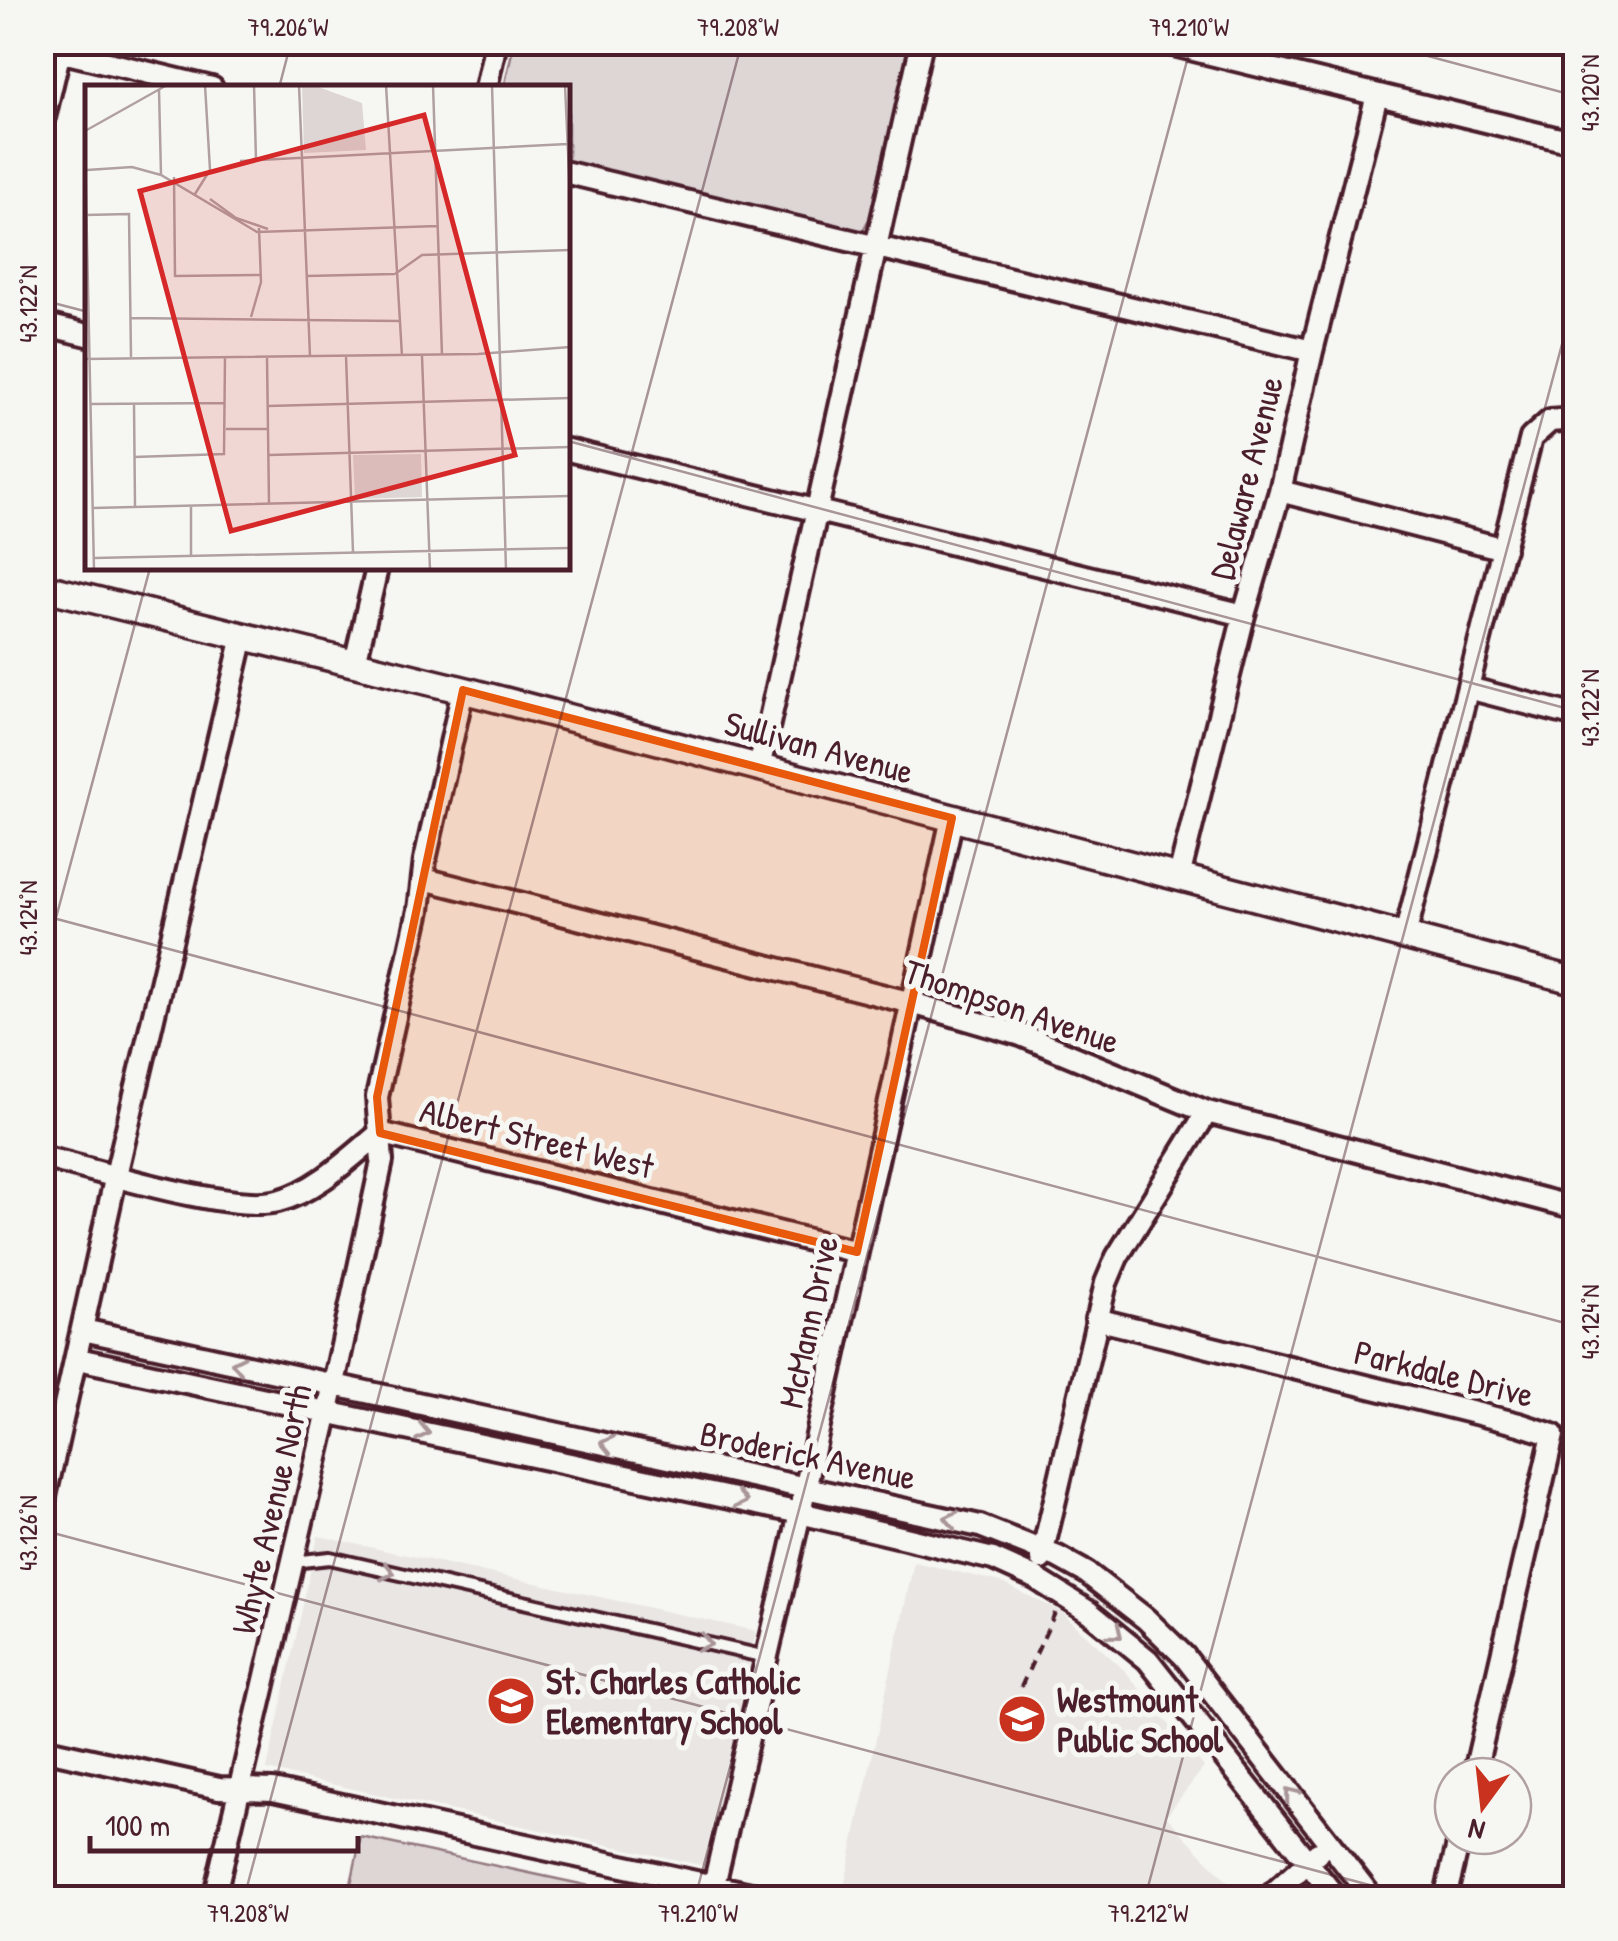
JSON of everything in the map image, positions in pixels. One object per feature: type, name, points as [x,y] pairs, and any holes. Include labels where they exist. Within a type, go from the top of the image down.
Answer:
[{"type":"street","points":[[487,85],[496,42]]},
{"type":"street","points":[[759,768],[922,42]]},
{"type":"street","points":[[1161,42],[1576,143]]},
{"type":"street","points":[[42,126],[55,47],[201,85]]},
{"type":"street","name":"Delaware Avenue","points":[[1179,877],[1244,615],[1280,491],[1377,95]]},
{"type":"street","points":[[570,173],[1312,351]]},
{"type":"street","points":[[42,324],[85,334]]},
{"type":"street","points":[[1405,936],[1530,438],[1550,421],[1576,418]]},
{"type":"street","points":[[570,450],[1244,615]]},
{"type":"street","points":[[1280,491],[1504,549]]},
{"type":"street","points":[[354,663],[377,570]]},
{"type":"street","name":"Sullivan Avenue","points":[[42,587],[463,690],[1576,981]]},
{"type":"street","points":[[42,1510],[116,1175],[244,636]]},
{"type":"street","points":[[1468,688],[1576,716]]},
{"type":"street","name":"Whyte Avenue North","points":[[214,1898],[328,1412],[382,1161],[376,1097],[463,690]]},
{"type":"street","name":"McMann Drive","points":[[712,1893],[800,1513],[952,818]]},
{"type":"street","name":"Thompson Avenue","points":[[424,879],[912,1003],[1021,1036],[1207,1112],[1576,1208]]},
{"type":"street","points":[[1035,1578],[1096,1319],[1117,1257],[1207,1112]]},
{"type":"street","name":"Albert Street West","points":[[42,1158],[212,1198],[278,1202],[310,1186],[380,1133],[856,1252]]},
{"type":"street","name":"Parkdale Drive","points":[[1096,1319],[1553,1435],[1479,1756]]},
{"type":"street","name":"Broderick Avenue","points":[[84,1330],[980,1526],[1043,1550],[1073,1564],[1103,1585],[1184,1656],[1372,1898]]},
{"type":"street","name":"Broderick Avenue","points":[[78,1359],[993,1558],[1064,1596],[1148,1660],[1336,1898]]},
{"type":"street","points":[[42,1749],[219,1788],[274,1790],[712,1893],[769,1898]]},
{"type":"street","points":[[1268,1898],[1330,1844]]},
{"type":"street","points":[[1445,1898],[1455,1856]]},
{"type":"lane","points":[[292,1562],[330,1558],[766,1657]]},
{"type":"path","points":[[1021,1687],[1064,1596]]},
{"type":"highlighted area","points":[[463,690],[952,818],[857,1252],[380,1133],[377,1097]]},
{"type":"shaded area","points":[[514,43],[910,43],[869,219],[863,230],[848,232],[570,162],[570,85],[505,85]]},
{"type":"shaded area","name":"St. Charles Catholic Elementary School","points":[[318,1536],[756,1631],[705,1866],[267,1770]]},
{"type":"shaded area","name":"Westmount Public School","points":[[914,1562],[1000,1582],[1060,1611],[1125,1671],[1204,1767],[1166,1816],[1234,1889],[1221,1898],[842,1897]]},
{"type":"shaded area","points":[[361,1837],[646,1898],[348,1898]]},
{"type":"place","name":"St. Charles Catholic Elementary School","points":[[511,1701]]},
{"type":"place","name":"Westmount Public School","points":[[1022,1719]]}]
